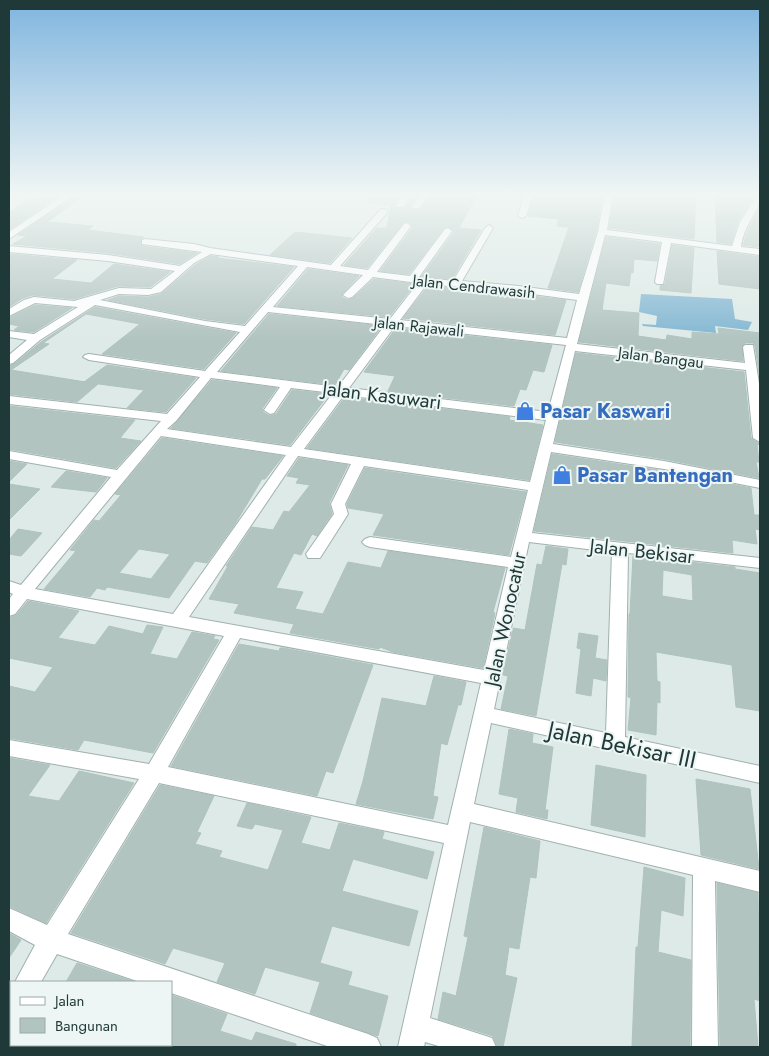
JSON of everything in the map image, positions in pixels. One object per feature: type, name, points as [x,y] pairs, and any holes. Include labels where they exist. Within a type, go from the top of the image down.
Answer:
[{"type":"street","name":"Jalan Cendrawasih","points":[[148,242],[194,247],[210,251],[455,285],[518,289],[583,298]]},
{"type":"street","points":[[334,268],[357,242]]},
{"type":"street","points":[[348,295],[394,242]]},
{"type":"street","points":[[178,620],[294,453],[391,323],[441,242]]},
{"type":"street","points":[[455,285],[481,242]]},
{"type":"street","name":"Jalan Wonocatur","points":[[413,1037],[523,537],[573,344],[583,298],[599,242]]},
{"type":"street","points":[[660,282],[667,242]]},
{"type":"street","points":[[678,242],[760,252]]},
{"type":"street","points":[[736,242],[736,249]]},
{"type":"street","points":[[9,248],[108,258],[183,269]]},
{"type":"street","points":[[9,361],[36,338],[99,296],[117,291],[153,292],[197,257],[210,251]]},
{"type":"street","points":[[9,610],[16,589],[160,432],[306,263]]},
{"type":"street","points":[[9,313],[23,303],[35,299],[72,304],[90,302],[247,330]]},
{"type":"street","name":"Jalan Rajawali","points":[[265,309],[573,344]]},
{"type":"street","points":[[9,334],[36,338]]},
{"type":"street","name":"Jalan Bangau","points":[[573,344],[751,368]]},
{"type":"street","points":[[749,346],[760,438]]},
{"type":"street","name":"Jalan Kasuwari","points":[[88,357],[209,375],[554,417]]},
{"type":"street","points":[[270,410],[288,384]]},
{"type":"street","points":[[9,400],[172,418]]},
{"type":"street","points":[[160,432],[535,487]]},
{"type":"street","points":[[546,447],[664,465],[760,484]]},
{"type":"street","points":[[9,469],[15,456],[120,475]]},
{"type":"street","points":[[314,554],[341,514],[338,504],[359,462]]},
{"type":"street","name":"Jalan Bekisar","points":[[523,537],[760,563]]},
{"type":"street","points":[[370,542],[518,563]]},
{"type":"street","points":[[615,744],[620,548]]},
{"type":"street","points":[[16,589],[235,632],[491,678]]},
{"type":"street","points":[[28,981],[154,773],[235,632]]},
{"type":"street","name":"Jalan Bekisar III","points":[[484,714],[760,775]]},
{"type":"street","points":[[9,748],[154,773],[456,836]]},
{"type":"street","points":[[462,811],[760,881]]},
{"type":"street","points":[[704,868],[705,1047]]},
{"type":"street","points":[[9,919],[51,940],[133,976],[150,981]]},
{"type":"street","points":[[172,988],[368,1047]]},
{"type":"street","points":[[413,1037],[483,1047]]},
{"type":"water","points":[[641,294],[732,299],[735,319],[752,322],[748,330],[715,326],[716,333],[643,326],[642,324],[656,325],[657,316],[639,312]]},
{"type":"building","points":[[16,242],[141,242],[142,246],[197,253],[180,264],[108,253],[13,244]]},
{"type":"building","points":[[284,242],[348,242],[330,263],[270,255]]},
{"type":"building","points":[[364,242],[388,242],[367,268],[344,265]]},
{"type":"building","points":[[402,242],[433,242],[409,274],[380,271]]},
{"type":"building","points":[[447,242],[474,242],[452,279],[422,276]]},
{"type":"building","points":[[564,242],[593,242],[578,292],[548,288]]},
{"type":"building","points":[[605,242],[660,244],[657,261],[634,259],[633,273],[631,272],[629,286],[606,283],[602,310],[639,313],[638,336],[666,340],[667,335],[692,339],[692,332],[719,334],[718,328],[760,333],[760,379],[755,345],[753,343],[745,343],[742,346],[743,361],[579,342]]},
{"type":"building","points":[[744,242],[760,242],[760,247],[743,245]]},
{"type":"building","points":[[672,245],[694,248],[691,293],[660,290],[660,286],[665,284]]},
{"type":"building","points":[[717,251],[760,257],[760,289],[719,284]]},
{"type":"building","points":[[9,254],[77,260],[52,279],[91,283],[114,264],[170,272],[150,287],[118,286],[74,299],[33,295],[23,298],[9,307]]},
{"type":"building","points":[[211,256],[294,267],[244,324],[205,319],[108,300],[119,296],[148,297],[161,294],[195,265]]},
{"type":"building","points":[[308,269],[359,276],[342,294],[342,297],[348,300],[353,298],[374,279],[415,284],[389,317],[277,306]]},
{"type":"building","points":[[428,286],[451,288],[449,291],[488,296],[490,291],[566,300],[555,335],[403,318]]},
{"type":"building","points":[[35,305],[72,308],[34,332],[14,330],[19,326],[9,324],[9,318]]},
{"type":"building","points":[[95,307],[236,333],[204,369],[102,354],[140,324],[86,314],[43,343],[49,344],[11,370],[98,384],[77,402],[9,394],[9,366],[41,342]]},
{"type":"building","points":[[269,314],[382,326],[349,370],[344,369],[335,385],[221,371]]},
{"type":"building","points":[[396,328],[552,345],[544,372],[533,370],[526,390],[520,389],[514,406],[388,391],[395,376],[364,372]]},
{"type":"building","points":[[576,353],[744,372],[751,438],[760,444],[757,445],[759,462],[756,462],[759,478],[664,459],[555,442]]},
{"type":"building","points":[[107,365],[196,378],[166,412],[127,408],[144,390],[84,382]]},
{"type":"building","points":[[212,380],[277,388],[262,409],[263,412],[270,416],[276,414],[292,390],[329,394],[290,445],[171,428]]},
{"type":"building","points":[[345,397],[510,417],[509,420],[543,425],[529,480],[307,448]]},
{"type":"building","points":[[9,406],[135,420],[120,438],[141,441],[116,468],[9,449]]},
{"type":"building","points":[[162,438],[283,456],[265,479],[262,479],[235,524],[207,563],[195,561],[169,598],[107,587],[105,590],[97,588],[90,597],[44,589],[76,551],[70,550],[94,520],[99,521],[121,495],[115,494]],"holes":[[[139,549],[170,554],[151,579],[119,573]]]},
{"type":"building","points":[[552,454],[664,471],[751,488],[754,515],[759,515],[760,522],[760,530],[755,529],[757,544],[732,540],[733,553],[534,531]]},
{"type":"building","points":[[299,458],[348,465],[329,503],[332,514],[317,536],[312,534],[301,555],[294,553],[276,588],[303,592],[295,609],[323,614],[348,562],[381,568],[388,551],[505,568],[493,612],[495,613],[483,668],[393,652],[380,647],[379,649],[290,633],[294,624],[234,613],[239,604],[209,599],[228,566],[226,566],[252,527],[273,530],[284,511],[289,512],[310,485],[296,483],[299,478],[287,476]]},
{"type":"building","points":[[9,461],[27,464],[9,482]]},
{"type":"building","points":[[365,468],[526,492],[509,555],[373,535],[384,514],[348,508],[347,504]]},
{"type":"building","points":[[66,471],[107,478],[96,492],[51,487]]},
{"type":"building","points":[[9,484],[40,489],[9,520]]},
{"type":"building","points":[[18,529],[42,533],[21,556],[9,554],[9,540]]},
{"type":"building","points":[[546,546],[568,549],[566,565],[562,564],[536,716],[501,709],[508,676],[503,675],[513,628],[525,630],[537,564],[542,565]]},
{"type":"building","points":[[633,556],[735,567],[735,569],[760,573],[760,711],[736,707],[732,665],[656,652],[657,681],[660,682],[660,703],[657,702],[656,735],[628,730],[631,698],[628,697]],"holes":[[[663,570],[692,575],[693,601],[662,596]]]},
{"type":"building","points":[[28,601],[79,611],[58,638],[95,645],[109,626],[143,634],[147,625],[163,627],[150,654],[177,659],[192,632],[215,636],[213,639],[219,640],[153,753],[84,740],[78,750],[9,738],[9,686],[35,692],[53,667],[9,658],[9,618],[16,615]]},
{"type":"building","points":[[579,633],[598,636],[595,658],[607,660],[606,681],[593,678],[591,696],[576,693],[581,649],[577,648]]},
{"type":"building","points":[[239,644],[279,651],[280,648],[283,648],[373,665],[333,773],[326,771],[317,796],[171,766]]},
{"type":"building","points":[[434,676],[466,682],[461,705],[458,705],[447,745],[441,743],[433,796],[438,797],[433,819],[356,804],[382,698],[426,706]]},
{"type":"building","points":[[509,729],[533,734],[532,743],[553,747],[545,810],[548,810],[547,819],[516,812],[518,798],[499,794]]},
{"type":"building","points":[[9,758],[50,765],[28,796],[59,801],[79,771],[134,783],[46,923],[9,906]]},
{"type":"building","points":[[596,765],[646,775],[645,837],[591,825]]},
{"type":"building","points":[[696,779],[750,789],[759,869],[701,855]]},
{"type":"building","points":[[160,785],[214,796],[197,832],[201,833],[195,844],[222,851],[219,857],[268,870],[283,830],[255,824],[252,829],[237,826],[247,803],[311,817],[301,843],[330,850],[339,823],[384,832],[382,839],[434,852],[427,879],[353,859],[342,891],[418,911],[409,946],[332,926],[320,963],[352,972],[348,985],[388,996],[378,1036],[310,1013],[320,982],[265,967],[255,994],[217,982],[225,963],[173,948],[165,964],[71,933]]},
{"type":"building","points":[[484,827],[540,841],[536,878],[530,877],[519,949],[509,947],[505,975],[517,978],[503,1047],[497,1046],[493,1036],[438,1019],[443,992],[456,996],[468,937],[464,936]]},
{"type":"building","points":[[644,867],[685,878],[683,916],[661,910],[658,952],[691,960],[690,1047],[632,1047],[636,947],[638,947]]},
{"type":"building","points":[[717,883],[758,893],[760,1001],[754,999],[758,1047],[720,1047]]},
{"type":"building","points":[[9,933],[21,940],[9,958]]},
{"type":"building","points":[[77,963],[132,981],[67,981]]},
{"type":"building","points":[[172,995],[227,1014],[220,1031],[252,1041],[256,1032],[296,1044],[296,1047],[171,1047]]},
{"type":"place","name":"Pasar Kaswari","points":[[525,411]]},
{"type":"place","name":"Pasar Bantengan","points":[[562,475]]}]
